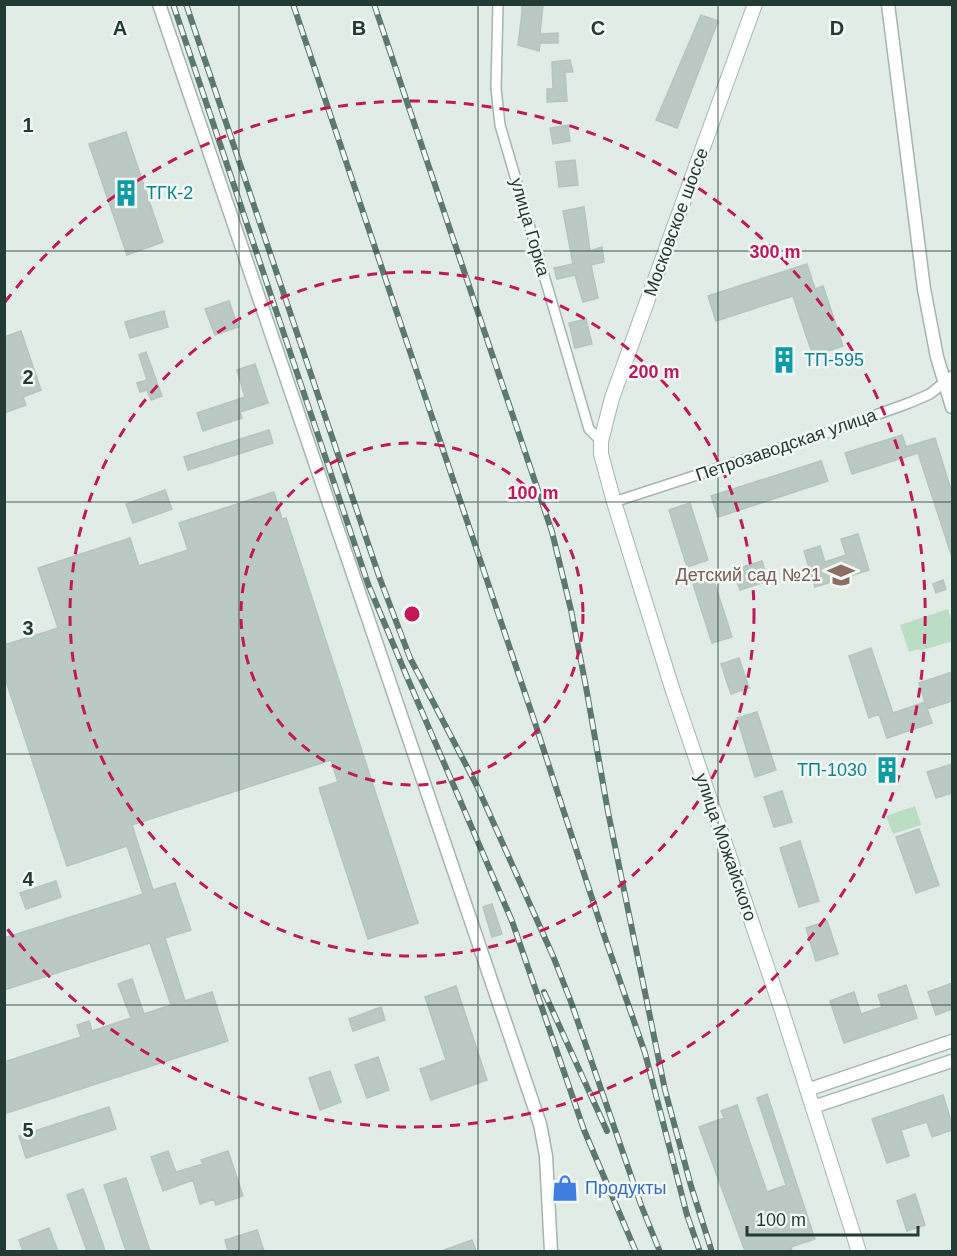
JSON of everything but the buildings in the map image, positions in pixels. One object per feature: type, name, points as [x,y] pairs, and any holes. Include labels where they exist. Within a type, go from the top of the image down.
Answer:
[{"type":"main road","name":"Московское шоссе","points":[[601,441],[612,398],[755,4]]},
{"type":"main road","name":"улица Можайского","points":[[601,441],[602,460],[614,502],[672,688],[859,1251]]},
{"type":"street","points":[[159,4],[540,1124],[546,1156],[550,1251]]},
{"type":"street","name":"улица Горка","points":[[498,4],[496,88],[500,124],[589,429],[601,441]]},
{"type":"street","points":[[888,4],[924,289],[937,357],[948,380],[952,407]]},
{"type":"street","name":"Петрозаводская улица","points":[[614,502],[826,433],[930,394],[948,380]]},
{"type":"street","points":[[807,1090],[952,1041]]},
{"type":"street","points":[[813,1107],[952,1061]]},
{"type":"green space","points":[[948,609],[952,621],[952,641],[909,652],[900,625]]},
{"type":"green space","points":[[915,806],[921,825],[893,834],[886,816]]},
{"type":"railway","points":[[173,4],[368,584],[512,921],[584,1130],[636,1252]]},
{"type":"railway","points":[[186,4],[380,579],[410,658],[477,786],[553,956],[641,1205],[660,1252]]},
{"type":"railway","points":[[293,4],[645,1053],[687,1215],[700,1252]]},
{"type":"railway","points":[[374,4],[552,532],[571,610],[608,812],[665,1090],[712,1252]]},
{"type":"railway","points":[[544,992],[607,1131]]},
{"type":"place","name":"ТГК-2","points":[[126,193]]},
{"type":"place","name":"ТП-595","points":[[784,360]]},
{"type":"place","name":"Детский сад №21","points":[[841,575]]},
{"type":"place","name":"ТП-1030","points":[[887,770]]},
{"type":"place","name":"Продукты","points":[[565,1188]]}]
